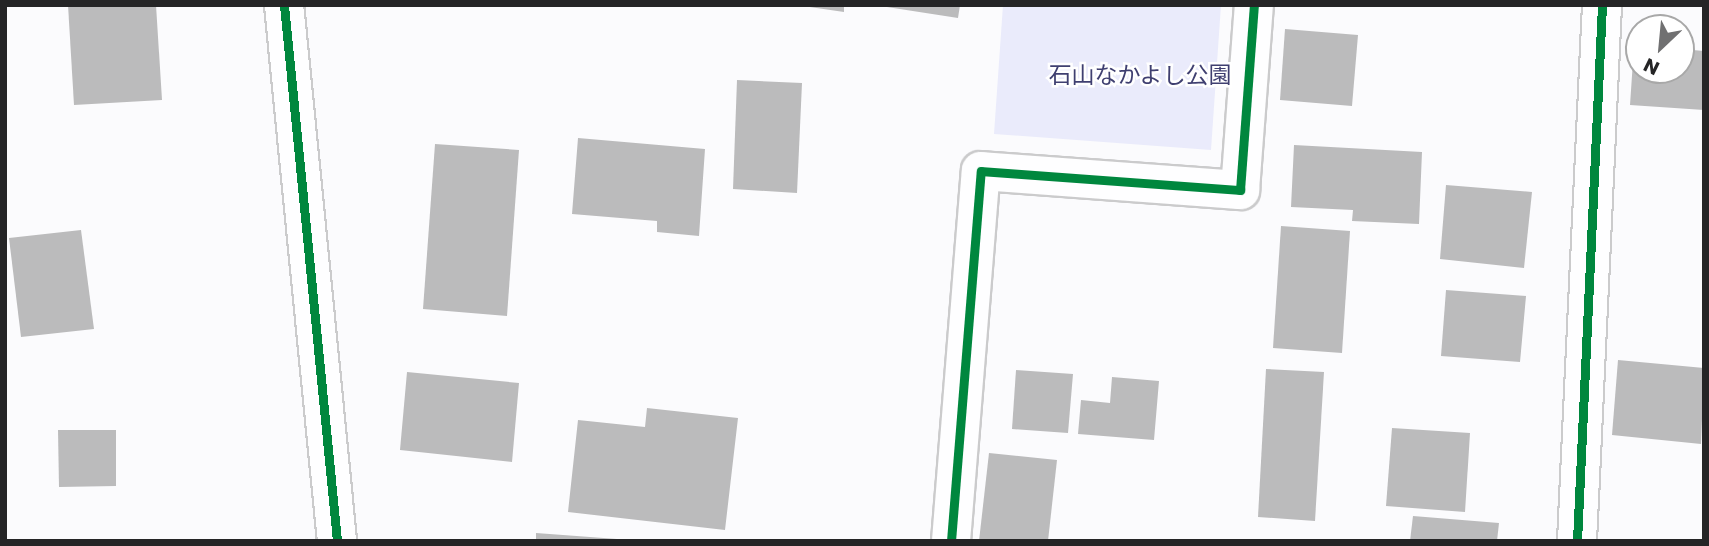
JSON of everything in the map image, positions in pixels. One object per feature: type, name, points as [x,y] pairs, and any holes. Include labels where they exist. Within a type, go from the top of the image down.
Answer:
[{"type":"street","points":[[284,5],[337,541]]},
{"type":"street","points":[[951,541],[981,171],[1240,190],[1254,5]]},
{"type":"street","points":[[1577,541],[1602,5]]},
{"type":"green space","name":"石山なかよし公園","points":[[1003,5],[1221,5],[1211,150],[994,134]]},
{"type":"building","points":[[68,5],[156,5],[162,100],[74,105]]},
{"type":"building","points":[[796,5],[844,5],[844,12]]},
{"type":"building","points":[[874,5],[960,5],[958,18]]},
{"type":"building","points":[[1285,29],[1358,35],[1352,106],[1280,100]]},
{"type":"building","points":[[1695,50],[1704,51],[1704,110],[1630,105],[1631,84],[1695,84]]},
{"type":"building","points":[[737,80],[802,83],[797,193],[733,189]]},
{"type":"building","points":[[578,138],[705,149],[699,236],[657,232],[657,221],[572,214]]},
{"type":"building","points":[[435,144],[519,150],[507,316],[423,309]]},
{"type":"building","points":[[1294,145],[1422,152],[1419,224],[1352,221],[1353,210],[1291,207]]},
{"type":"building","points":[[1446,185],[1532,192],[1524,268],[1440,259]]},
{"type":"building","points":[[1281,226],[1350,231],[1342,353],[1273,348]]},
{"type":"building","points":[[81,230],[94,329],[21,337],[9,238]]},
{"type":"building","points":[[1446,290],[1526,296],[1520,362],[1441,356]]},
{"type":"building","points":[[1618,360],[1704,368],[1701,444],[1612,435]]},
{"type":"building","points":[[1266,369],[1324,372],[1315,521],[1258,517]]},
{"type":"building","points":[[1016,370],[1073,374],[1068,433],[1012,429]]},
{"type":"building","points":[[407,372],[519,383],[512,462],[400,450]]},
{"type":"building","points":[[1112,377],[1159,381],[1154,440],[1078,434],[1081,400],[1110,403]]},
{"type":"building","points":[[647,408],[738,418],[725,530],[568,512],[578,420],[645,427]]},
{"type":"building","points":[[1392,428],[1470,433],[1465,512],[1386,506]]},
{"type":"building","points":[[58,430],[116,430],[116,486],[59,487]]},
{"type":"building","points":[[989,453],[1057,460],[1048,541],[979,541]]},
{"type":"building","points":[[1413,516],[1499,523],[1497,541],[1410,541]]},
{"type":"building","points":[[536,533],[617,539],[617,541],[536,541]]},
{"type":"cycle path","points":[[284,5],[337,541]]},
{"type":"cycle path","points":[[951,541],[981,171],[1240,190],[1254,5]]},
{"type":"cycle path","points":[[1577,541],[1602,5]]}]
